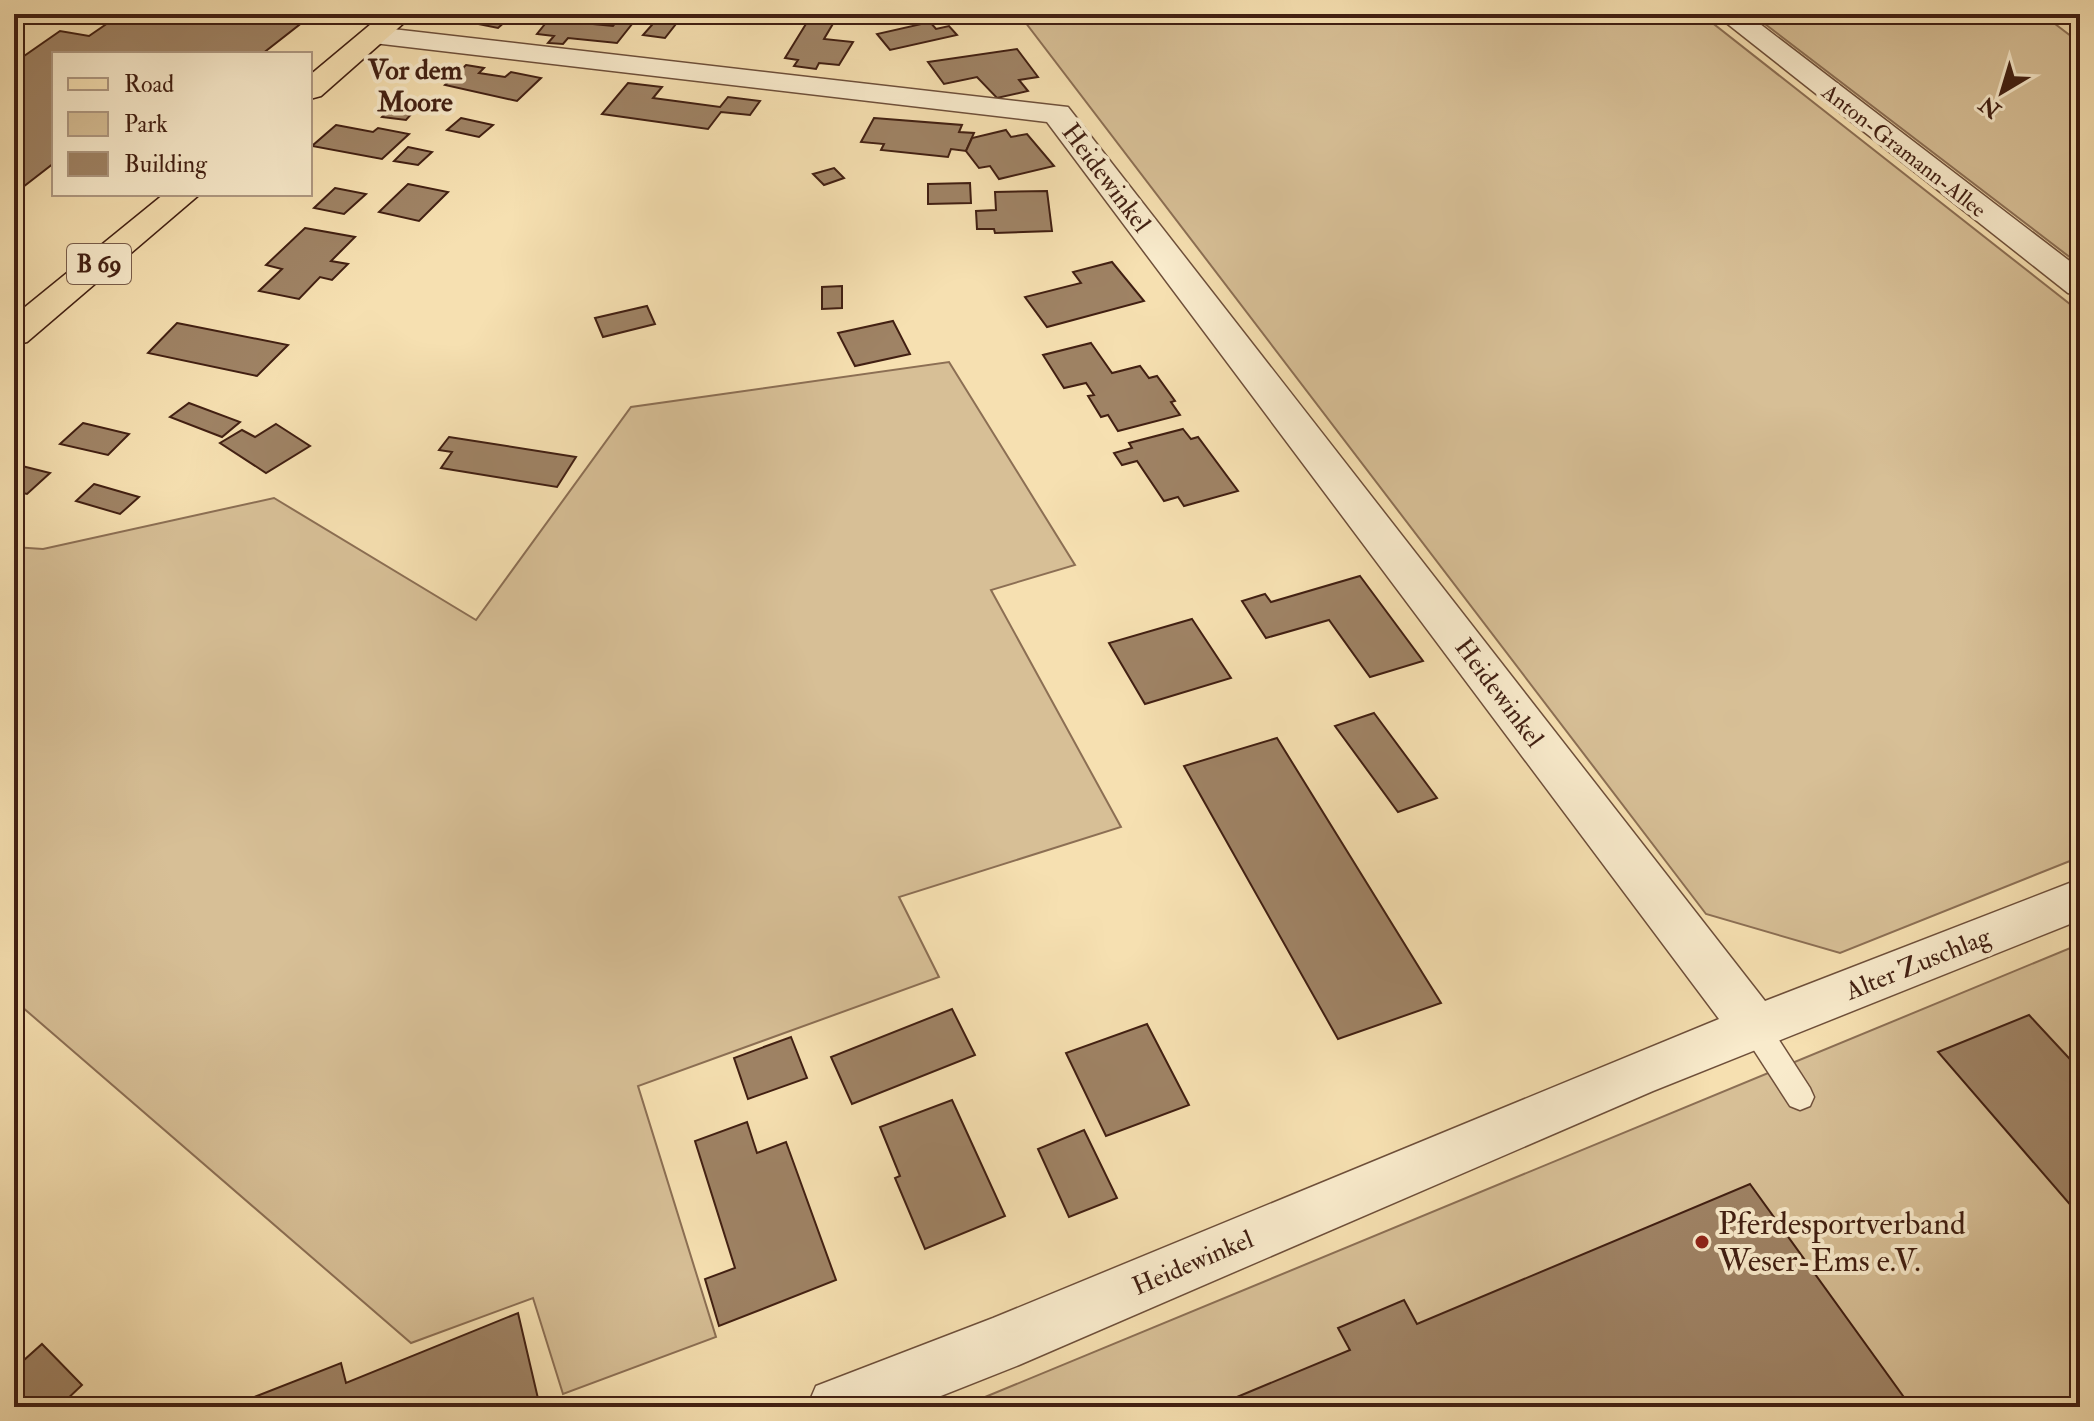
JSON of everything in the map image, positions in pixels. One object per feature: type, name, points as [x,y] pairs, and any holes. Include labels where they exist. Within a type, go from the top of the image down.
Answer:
[{"type":"main road","points":[[312,88],[388,25]]},
{"type":"main road","name":"B 69","points":[[14,334],[182,196]]},
{"type":"street","name":"Anton-Gramann-Allee","points":[[1729,14],[2080,286]]},
{"type":"street","name":"Heidewinkel","points":[[388,25],[1057,114],[1756,1029],[1635,1075],[998,1345],[837,1407]]},
{"type":"street","name":"Alter Zuschlag","points":[[1756,1029],[2080,899]]},
{"type":"lane","points":[[1756,1029],[1800,1097]]},
{"type":"green space","points":[[1019,14],[1701,14],[2080,312],[2080,857],[1840,953],[1706,914]]},
{"type":"green space","points":[[1752,14],[2042,14],[2080,43],[2080,265]]},
{"type":"green space","points":[[949,362],[1075,565],[991,590],[1121,827],[899,897],[939,977],[638,1086],[716,1337],[563,1394],[533,1298],[411,1343],[14,1000],[14,547],[43,549],[274,498],[476,620],[631,407]]},
{"type":"green space","points":[[2080,944],[2080,1407],[960,1407],[973,1402]]},
{"type":"building","points":[[121,14],[287,14],[308,18],[265,52],[52,52],[52,165],[14,194],[14,63],[60,31],[89,36]]},
{"type":"building","points":[[484,14],[514,14],[498,28],[473,23]]},
{"type":"building","points":[[553,14],[600,14],[592,24],[613,26],[620,17],[636,19],[617,43],[568,38],[563,44],[548,43],[554,36],[537,34]]},
{"type":"building","points":[[658,18],[679,20],[665,38],[643,35]]},
{"type":"building","points":[[809,19],[834,22],[824,39],[853,42],[839,65],[819,63],[816,69],[794,66],[798,60],[785,58]]},
{"type":"building","points":[[930,22],[936,29],[949,26],[957,35],[890,50],[877,34]]},
{"type":"building","points":[[1017,49],[1038,77],[1019,80],[1028,91],[997,98],[977,77],[944,84],[928,62]]},
{"type":"building","points":[[466,65],[484,68],[479,73],[505,77],[511,72],[541,78],[517,101],[445,85]]},
{"type":"building","points":[[628,83],[662,87],[653,98],[720,107],[728,97],[760,101],[750,115],[721,112],[708,129],[602,114]]},
{"type":"building","points":[[390,108],[414,111],[406,120],[382,117]]},
{"type":"building","points":[[461,118],[493,125],[479,137],[447,130]]},
{"type":"building","points":[[874,118],[962,125],[959,132],[974,133],[966,151],[951,149],[948,157],[881,150],[884,144],[861,142]]},
{"type":"building","points":[[336,125],[373,132],[378,128],[409,134],[382,159],[312,146]]},
{"type":"building","points":[[1006,130],[1011,137],[1027,134],[1054,166],[999,179],[990,166],[979,168],[966,151],[972,138]]},
{"type":"building","points":[[408,147],[432,152],[418,165],[394,161]]},
{"type":"building","points":[[834,168],[844,178],[824,185],[813,174]]},
{"type":"building","points":[[970,183],[971,203],[928,204],[928,184]]},
{"type":"building","points":[[408,184],[448,192],[419,221],[379,212]]},
{"type":"building","points":[[335,188],[366,194],[344,214],[314,208]]},
{"type":"building","points":[[1047,191],[1052,231],[995,233],[994,229],[977,229],[976,211],[996,210],[995,192]]},
{"type":"building","points":[[305,228],[355,237],[331,261],[348,264],[332,280],[320,277],[299,299],[259,291],[282,269],[266,265]]},
{"type":"building","points":[[1112,262],[1144,301],[1047,327],[1025,297],[1081,283],[1073,272]]},
{"type":"building","points":[[842,286],[842,308],[822,309],[822,287]]},
{"type":"building","points":[[647,306],[655,324],[603,337],[595,318]]},
{"type":"building","points":[[893,321],[910,354],[855,366],[838,333]]},
{"type":"building","points":[[177,323],[288,345],[257,376],[148,353]]},
{"type":"building","points":[[1091,343],[1112,373],[1140,366],[1149,378],[1157,376],[1175,401],[1171,402],[1180,415],[1118,431],[1108,415],[1101,417],[1088,396],[1094,395],[1086,383],[1064,388],[1043,355]]},
{"type":"building","points":[[189,403],[240,422],[222,437],[170,417]]},
{"type":"building","points":[[83,423],[129,434],[108,455],[60,444]]},
{"type":"building","points":[[276,424],[310,446],[266,473],[220,443],[242,430],[255,437]]},
{"type":"building","points":[[1183,429],[1191,439],[1198,437],[1238,491],[1184,506],[1178,497],[1164,501],[1137,461],[1122,465],[1114,453],[1132,448],[1129,443]]},
{"type":"building","points":[[449,437],[576,457],[557,487],[441,468],[452,452],[439,450]]},
{"type":"building","points":[[14,464],[50,473],[27,494],[14,491]]},
{"type":"building","points":[[94,484],[139,497],[120,514],[76,501]]},
{"type":"building","points":[[1360,576],[1423,661],[1370,677],[1329,620],[1266,638],[1242,601],[1265,594],[1271,602]]},
{"type":"building","points":[[1192,619],[1231,678],[1145,704],[1109,643]]},
{"type":"building","points":[[1374,713],[1437,798],[1398,812],[1335,726]]},
{"type":"building","points":[[1277,738],[1441,1003],[1338,1039],[1184,766]]},
{"type":"building","points":[[952,1009],[975,1055],[852,1104],[831,1057]]},
{"type":"building","points":[[2029,1015],[2080,1070],[2080,1216],[1938,1052]]},
{"type":"building","points":[[1147,1024],[1189,1105],[1106,1136],[1066,1053]]},
{"type":"building","points":[[791,1037],[807,1078],[748,1099],[734,1058]]},
{"type":"building","points":[[952,1100],[1005,1216],[925,1249],[895,1178],[900,1176],[880,1127]]},
{"type":"building","points":[[747,1122],[757,1153],[786,1142],[836,1280],[719,1326],[705,1279],[735,1268],[695,1141]]},
{"type":"building","points":[[1084,1130],[1117,1198],[1069,1217],[1038,1149]]},
{"type":"building","name":"Pferdesportverband Weser-Ems e.V.","points":[[1750,1184],[1911,1407],[1213,1407],[1350,1350],[1338,1328],[1404,1300],[1417,1324]]},
{"type":"building","points":[[518,1313],[540,1407],[229,1407],[341,1363],[346,1383]]},
{"type":"building","points":[[42,1344],[82,1385],[62,1404],[65,1407],[14,1407],[14,1369]]},
{"type":"place","name":"Pferdesportverband Weser-Ems e.V.","points":[[1702,1242]]},
{"type":"district","name":"Vor dem Moore","points":[[415,86]]}]
